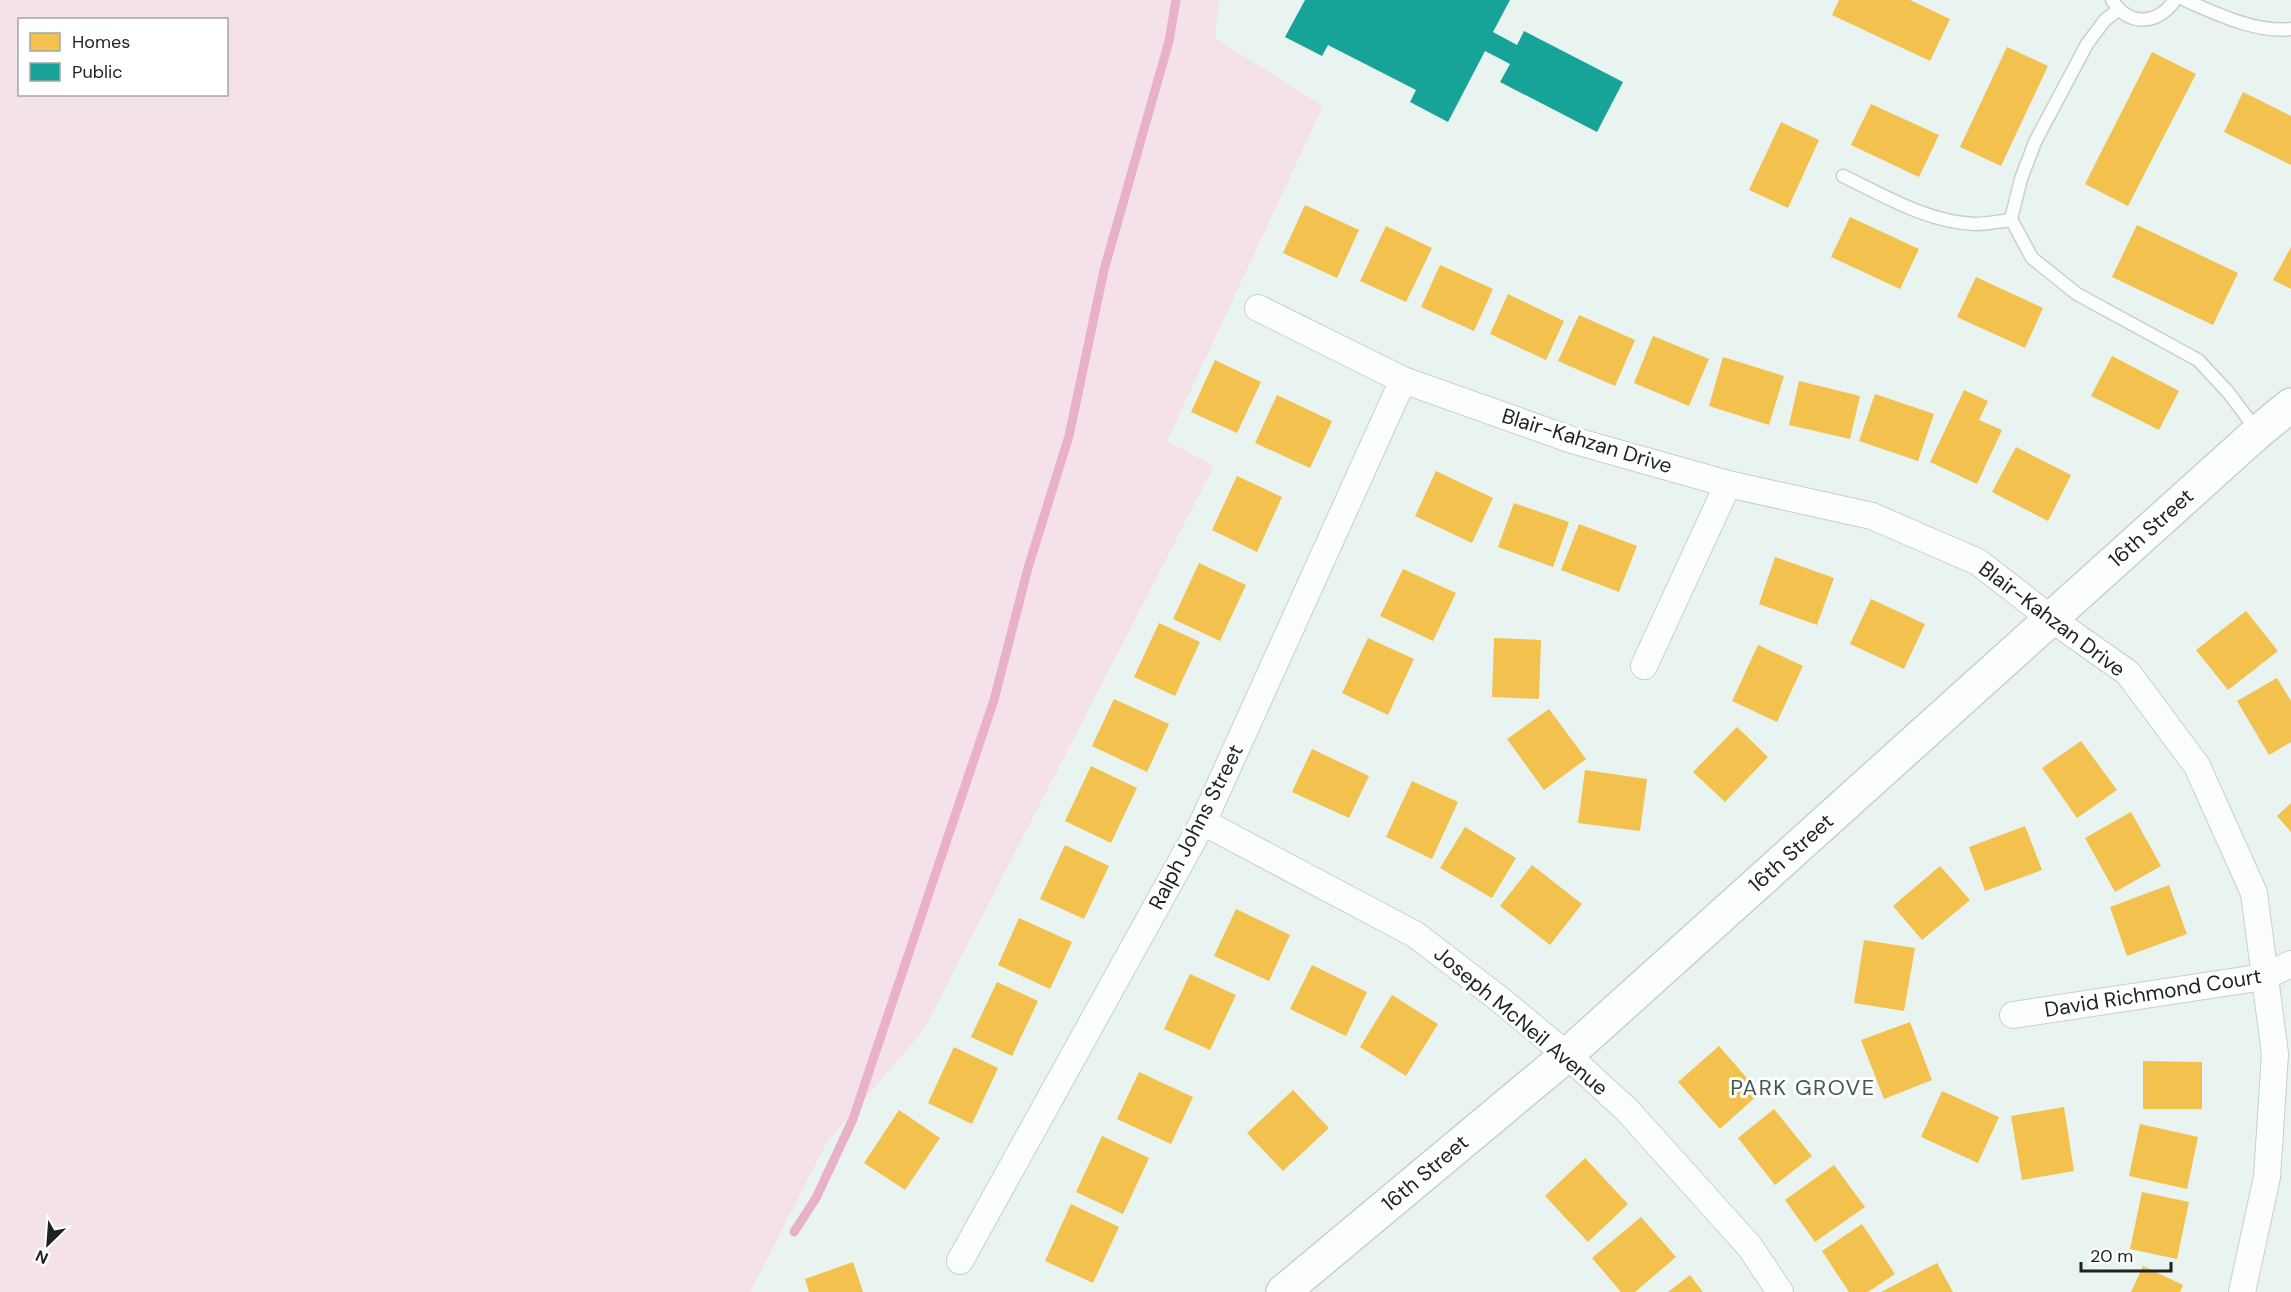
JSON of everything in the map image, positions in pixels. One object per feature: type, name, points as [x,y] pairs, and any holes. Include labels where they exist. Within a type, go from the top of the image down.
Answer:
[{"type":"street","name":"Blair-Kahzan Drive","points":[[1258,308],[1403,380],[1572,440],[1728,484],[1872,516],[1978,562],[2050,618],[2128,673],[2197,766],[2254,893],[2275,1054],[2267,1177],[2242,1292]]},
{"type":"street","name":"Ralph Johns Street","points":[[960,1261],[1203,822],[1403,380]]},
{"type":"street","name":"16th Street","points":[[1282,1292],[1567,1055],[2050,618],[2291,405]]},
{"type":"street","points":[[1644,666],[1728,484]]},
{"type":"street","name":"Joseph McNeil Avenue","points":[[1203,822],[1416,935],[1498,998],[1567,1055],[1627,1110],[1750,1247],[1780,1292]]},
{"type":"street","name":"David Richmond Court","points":[[2013,1015],[2264,977],[2291,964]]},
{"type":"lane","points":[[2175,0],[2168,10],[2154,18],[2139,20],[2126,16],[2115,5],[2087,44],[2035,142],[2021,179],[2012,220],[2032,258],[2077,294],[2162,338],[2198,360],[2228,392],[2258,432]]},
{"type":"lane","points":[[2185,0],[2232,21],[2282,30],[2291,29]]},
{"type":"lane","points":[[1843,176],[1908,208],[1944,220],[1975,224],[2012,220]]},
{"type":"shaded area","points":[[0,0],[1219,0],[1215,38],[1323,106],[1167,441],[1214,466],[923,1031],[827,1142],[750,1292],[0,1292]]},
{"type":"building: Homes","points":[[1839,0],[1910,0],[1950,19],[1930,61],[1832,15]]},
{"type":"building: Homes","points":[[2007,47],[2048,66],[2001,166],[1960,147]]},
{"type":"building: Homes","points":[[2152,52],[2196,74],[2128,206],[2085,184]]},
{"type":"building: Homes","points":[[2243,92],[2291,116],[2291,165],[2224,132]]},
{"type":"building: Homes","points":[[1871,104],[1939,135],[1919,177],[1851,145]]},
{"type":"building: Homes","points":[[1781,122],[1819,140],[1788,208],[1749,190]]},
{"type":"building: Homes","points":[[1305,205],[1359,230],[1337,278],[1283,253]]},
{"type":"building: Homes","points":[[1850,217],[1919,249],[1900,289],[1831,257]]},
{"type":"building: Homes","points":[[2137,225],[2238,273],[2213,325],[2112,277]]},
{"type":"building: Homes","points":[[1386,226],[1432,248],[1406,302],[1360,281]]},
{"type":"building: Homes","points":[[2291,247],[2291,289],[2273,280]]},
{"type":"building: Homes","points":[[1440,265],[1493,289],[1474,331],[1421,307]]},
{"type":"building: Homes","points":[[1976,277],[2043,308],[2025,348],[1957,317]]},
{"type":"building: Homes","points":[[1508,294],[1564,321],[1546,360],[1490,334]]},
{"type":"building: Homes","points":[[1579,315],[1635,340],[1615,386],[1558,361]]},
{"type":"building: Homes","points":[[1653,336],[1709,359],[1689,406],[1634,383]]},
{"type":"building: Homes","points":[[2112,356],[2179,391],[2159,430],[2091,396]]},
{"type":"building: Homes","points":[[1723,357],[1784,376],[1769,425],[1709,406]]},
{"type":"building: Homes","points":[[1215,360],[1261,382],[1237,433],[1191,412]]},
{"type":"building: Homes","points":[[1799,381],[1860,396],[1850,439],[1789,425]]},
{"type":"building: Homes","points":[[1964,390],[1988,401],[1979,420],[2002,430],[1977,484],[1930,462]]},
{"type":"building: Homes","points":[[1875,394],[1934,414],[1918,461],[1859,441]]},
{"type":"building: Homes","points":[[1277,395],[1332,421],[1310,468],[1255,443]]},
{"type":"building: Homes","points":[[2016,447],[2071,475],[2048,521],[1992,492]]},
{"type":"building: Homes","points":[[1436,471],[1493,498],[1472,543],[1415,516]]},
{"type":"building: Homes","points":[[1237,476],[1282,497],[1257,552],[1212,530]]},
{"type":"building: Homes","points":[[1514,503],[1569,522],[1553,567],[1498,547]]},
{"type":"building: Homes","points":[[1579,524],[1637,546],[1619,592],[1561,570]]},
{"type":"building: Homes","points":[[1775,557],[1834,578],[1817,625],[1759,604]]},
{"type":"building: Homes","points":[[1199,563],[1246,585],[1220,641],[1173,619]]},
{"type":"building: Homes","points":[[1403,569],[1456,593],[1433,641],[1380,616]]},
{"type":"building: Homes","points":[[1871,599],[1925,624],[1904,669],[1850,644]]},
{"type":"building: Homes","points":[[2246,611],[2278,651],[2228,690],[2196,650]]},
{"type":"building: Homes","points":[[1159,623],[1200,642],[1175,696],[1134,677]]},
{"type":"building: Homes","points":[[1368,638],[1414,659],[1388,715],[1342,693]]},
{"type":"building: Homes","points":[[1494,638],[1541,640],[1539,699],[1492,697]]},
{"type":"building: Homes","points":[[1758,645],[1803,666],[1777,722],[1732,701]]},
{"type":"building: Homes","points":[[2277,678],[2291,701],[2291,742],[2269,755],[2237,701]]},
{"type":"building: Homes","points":[[1114,699],[1169,724],[1147,772],[1092,746]]},
{"type":"building: Homes","points":[[1549,709],[1586,759],[1544,790],[1507,739]]},
{"type":"building: Homes","points":[[1737,727],[1768,757],[1725,802],[1693,772]]},
{"type":"building: Homes","points":[[2081,741],[2117,790],[2077,818],[2042,768]]},
{"type":"building: Homes","points":[[1312,749],[1369,776],[1349,818],[1292,792]]},
{"type":"building: Homes","points":[[1091,766],[1137,788],[1111,843],[1065,821]]},
{"type":"building: Homes","points":[[1585,770],[1647,779],[1640,831],[1578,823]]},
{"type":"building: Homes","points":[[1412,781],[1458,802],[1432,859],[1386,837]]},
{"type":"building: Homes","points":[[2291,803],[2291,832],[2277,816]]},
{"type":"building: Homes","points":[[2131,812],[2161,866],[2115,892],[2085,838]]},
{"type":"building: Homes","points":[[2025,826],[2042,870],[1985,891],[1969,847]]},
{"type":"building: Homes","points":[[1465,827],[1516,858],[1492,898],[1440,868]]},
{"type":"building: Homes","points":[[1065,845],[1109,866],[1084,919],[1040,899]]},
{"type":"building: Homes","points":[[1532,865],[1582,904],[1550,945],[1500,906]]},
{"type":"building: Homes","points":[[1940,866],[1970,900],[1922,940],[1893,906]]},
{"type":"building: Homes","points":[[2169,885],[2187,934],[2127,956],[2110,907]]},
{"type":"building: Homes","points":[[1236,909],[1290,935],[1269,981],[1214,956]]},
{"type":"building: Homes","points":[[1019,918],[1072,942],[1050,989],[998,965]]},
{"type":"building: Homes","points":[[1864,940],[1915,948],[1904,1011],[1854,1003]]},
{"type":"building: Homes","points":[[1312,965],[1367,992],[1346,1036],[1290,1009]]},
{"type":"building: Homes","points":[[1190,974],[1236,995],[1210,1050],[1164,1029]]},
{"type":"building: Homes","points":[[997,982],[1038,1001],[1012,1056],[971,1037]]},
{"type":"building: Homes","points":[[1392,995],[1438,1024],[1406,1076],[1360,1047]]},
{"type":"building: Homes","points":[[1910,1022],[1932,1080],[1884,1099],[1861,1040]]},
{"type":"building: Homes","points":[[1719,1046],[1760,1093],[1720,1129],[1678,1082]]},
{"type":"building: Homes","points":[[954,1047],[998,1068],[972,1124],[928,1103]]},
{"type":"building: Homes","points":[[2143,1061],[2202,1062],[2202,1109],[2143,1109]]},
{"type":"building: Homes","points":[[1139,1072],[1193,1097],[1171,1144],[1117,1119]]},
{"type":"building: Homes","points":[[1293,1090],[1329,1128],[1283,1171],[1247,1133]]},
{"type":"building: Homes","points":[[1942,1091],[1999,1117],[1978,1163],[1921,1137]]},
{"type":"building: Homes","points":[[2064,1107],[2074,1171],[2022,1180],[2011,1116]]},
{"type":"building: Homes","points":[[1774,1109],[1812,1156],[1775,1185],[1738,1138]]},
{"type":"building: Homes","points":[[899,1110],[940,1138],[905,1190],[864,1163]]},
{"type":"building: Homes","points":[[2140,1124],[2198,1137],[2187,1189],[2129,1176]]},
{"type":"building: Homes","points":[[1102,1136],[1149,1158],[1123,1214],[1076,1192]]},
{"type":"building: Homes","points":[[1585,1158],[1628,1204],[1588,1242],[1545,1196]]},
{"type":"building: Homes","points":[[1834,1165],[1865,1207],[1815,1242],[1785,1200]]},
{"type":"building: Homes","points":[[2142,1192],[2189,1202],[2177,1259],[2130,1249]]},
{"type":"building: Homes","points":[[1071,1204],[1119,1227],[1093,1283],[1045,1261]]},
{"type":"building: Homes","points":[[1641,1217],[1676,1257],[1635,1292],[1621,1292],[1592,1258]]},
{"type":"building: Homes","points":[[1862,1224],[1895,1274],[1868,1292],[1849,1292],[1822,1251]]},
{"type":"building: Homes","points":[[853,1262],[863,1292],[809,1292],[805,1279]]},
{"type":"building: Homes","points":[[1937,1263],[1953,1292],[1881,1292]]},
{"type":"building: Homes","points":[[2143,1266],[2183,1285],[2180,1292],[2131,1292]]},
{"type":"building: Homes","points":[[1690,1275],[1703,1292],[1668,1292]]},
{"type":"building: Public","points":[[1305,0],[1510,0],[1493,32],[1517,45],[1524,31],[1623,82],[1597,132],[1500,82],[1510,64],[1485,51],[1448,122],[1410,102],[1416,90],[1328,45],[1322,56],[1285,37]]},
{"type":"waterway","points":[[794,1232],[816,1198],[853,1119],[994,700],[1028,568],[1069,436],[1104,270],[1169,41],[1176,0]]},
{"type":"district","name":"PARK GROVE","points":[[1803,1087]]}]
